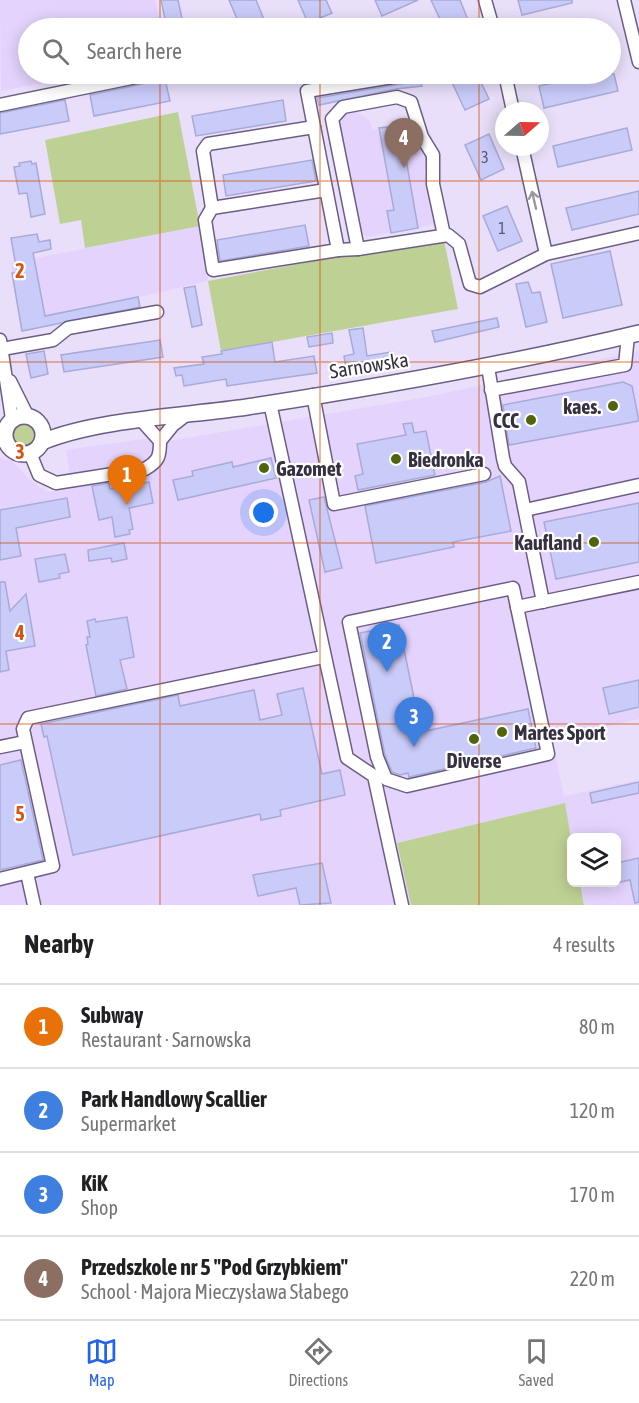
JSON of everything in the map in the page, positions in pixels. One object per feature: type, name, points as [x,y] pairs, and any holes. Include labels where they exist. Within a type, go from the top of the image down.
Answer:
[{"type":"main road","name":"Sarnowska","points":[[42,442],[104,426],[270,403],[488,367],[633,335]]},
{"type":"main road","points":[[11,422],[41,425],[42,442],[30,453],[20,454],[6,449],[4,438],[11,422]]},
{"type":"main road","name":"Sarnowska","points":[[41,425],[104,426]]},
{"type":"street","points":[[486,0],[490,18]]},
{"type":"street","points":[[624,0],[639,62]]},
{"type":"street","points":[[0,105],[102,84]]},
{"type":"street","points":[[338,250],[308,91],[350,84]]},
{"type":"street","points":[[507,84],[511,102]]},
{"type":"street","points":[[357,249],[332,119],[343,107],[397,97],[408,99],[413,105],[422,137],[434,155],[433,184],[444,235]]},
{"type":"street","points":[[314,127],[208,144],[203,151],[212,208],[205,220],[213,270],[444,235],[457,241],[468,279],[477,287],[487,285],[546,254],[639,233]]},
{"type":"street","points":[[524,156],[546,254]]},
{"type":"street","points":[[212,208],[326,190]]},
{"type":"street","points":[[11,422],[1,345],[53,340],[68,328],[157,312]]},
{"type":"street","points":[[491,390],[625,365],[633,335]]},
{"type":"street","points":[[488,367],[503,458],[510,472],[519,482],[543,602]]},
{"type":"street","points":[[313,395],[334,504],[484,474]]},
{"type":"street","points":[[270,403],[323,657],[347,758],[374,776],[402,905]]},
{"type":"street","points":[[30,453],[39,475],[47,481],[61,483],[146,469],[156,463],[160,456],[160,441],[173,424],[186,415]]},
{"type":"street","points":[[142,421],[160,441]]},
{"type":"street","points":[[525,510],[639,485]]},
{"type":"street","points":[[517,607],[639,582]]},
{"type":"street","points":[[513,588],[517,607],[548,754],[407,786],[386,779],[377,757],[349,622],[513,588]]},
{"type":"street","points":[[0,879],[53,866],[22,729],[28,718],[323,657]]},
{"type":"street","points":[[0,747],[25,742]]},
{"type":"street","points":[[27,873],[34,905]]},
{"type":"shaded area","points":[[0,0],[155,0],[159,18],[18,18],[18,84],[36,84],[1,91]]},
{"type":"shaded area","points":[[356,111],[370,121],[372,130],[412,123],[417,145],[428,157],[424,172],[436,224],[366,237],[359,229],[338,125],[344,113]]},
{"type":"shaded area","points":[[200,226],[208,281],[139,297],[140,307],[22,331],[11,263]]},
{"type":"shaded area","points":[[639,351],[639,719],[552,739],[564,796],[639,780],[639,905],[585,905],[581,887],[621,887],[621,833],[571,833],[564,803],[397,843],[411,905],[0,905],[0,458],[11,460],[30,480],[48,492],[72,489],[66,450],[150,438],[169,441],[427,397]]},
{"type":"green space","points":[[178,112],[200,226],[85,248],[81,220],[60,224],[45,140]]},
{"type":"green space","points":[[444,240],[458,309],[221,351],[208,281],[346,255]]},
{"type":"green space","points":[[21,422],[30,426],[34,435],[30,444],[21,448],[12,444],[8,435],[12,426]]},
{"type":"green space","points":[[565,803],[570,833],[567,833],[567,887],[581,887],[584,905],[411,905],[397,843]]},
{"type":"building","points":[[161,0],[178,0],[182,18],[165,18]]},
{"type":"building","points":[[229,0],[256,0],[263,18],[237,18]]},
{"type":"building","points":[[298,0],[326,0],[332,13],[320,18],[306,18]]},
{"type":"building","points":[[375,0],[418,0],[382,16]]},
{"type":"building","points":[[431,0],[460,0],[467,18],[439,18]]},
{"type":"building","points":[[518,0],[572,0],[572,3],[522,15]]},
{"type":"building","points":[[142,84],[166,84],[170,101],[94,116],[90,95]]},
{"type":"building","points":[[400,84],[421,84],[422,86],[319,105],[317,98]]},
{"type":"building","points":[[453,84],[482,84],[489,99],[465,110]]},
{"type":"building","points":[[548,84],[616,84],[618,91],[549,107],[549,102],[543,102],[539,86]]},
{"type":"building","points":[[65,100],[69,121],[0,134],[0,113]]},
{"type":"building","points":[[283,100],[286,121],[196,136],[192,116]]},
{"type":"building","points":[[405,125],[407,135],[402,136],[418,228],[391,233],[387,211],[394,210],[379,128]]},
{"type":"building","points":[[627,128],[632,150],[558,167],[553,146]]},
{"type":"building","points":[[489,134],[495,148],[495,156],[498,156],[504,169],[481,180],[465,145]]},
{"type":"building","points":[[312,160],[316,181],[226,196],[223,175]]},
{"type":"building","points":[[31,161],[32,164],[36,163],[45,214],[31,217],[27,193],[19,194],[14,167],[20,166],[19,163]]},
{"type":"building","points":[[639,191],[639,214],[572,230],[566,208]]},
{"type":"building","points":[[507,206],[522,241],[498,251],[483,216]]},
{"type":"building","points":[[305,225],[309,246],[220,261],[217,240]]},
{"type":"building","points":[[37,234],[39,242],[50,240],[51,249],[33,253],[45,316],[138,297],[140,307],[22,331],[12,273],[17,272],[11,238]]},
{"type":"building","points":[[610,251],[622,305],[563,318],[551,264]]},
{"type":"building","points":[[528,282],[532,293],[540,292],[547,322],[526,327],[516,284]]},
{"type":"building","points":[[195,286],[202,325],[192,327],[184,288]]},
{"type":"building","points":[[497,318],[499,327],[435,342],[432,331]]},
{"type":"building","points":[[363,328],[367,356],[391,352],[392,361],[346,369],[344,356],[354,354],[349,330]]},
{"type":"building","points":[[332,333],[333,343],[309,347],[307,337]]},
{"type":"building","points":[[160,340],[163,357],[64,372],[61,355]]},
{"type":"building","points":[[272,342],[275,362],[314,356],[317,373],[227,386],[226,379],[184,386],[182,375],[176,376],[174,368],[204,364],[202,357],[222,354],[221,351]]},
{"type":"building","points":[[44,351],[48,374],[31,378],[26,354]]},
{"type":"building","points":[[623,382],[632,386],[639,421],[509,445],[503,405]]},
{"type":"building","name":"Biedronka","points":[[412,423],[414,433],[426,431],[435,475],[358,490],[355,476],[363,474],[357,444],[406,435],[403,424]]},
{"type":"building","points":[[271,458],[276,478],[178,500],[173,480],[193,476],[192,471],[232,462],[233,467]]},
{"type":"building","points":[[500,476],[511,531],[453,542],[454,547],[376,563],[365,506],[486,482]]},
{"type":"building","points":[[149,482],[153,503],[129,508],[133,529],[129,530],[130,534],[115,537],[112,517],[99,520],[92,486],[109,483],[110,489]]},
{"type":"building","points":[[324,497],[342,568],[325,572],[309,500]]},
{"type":"building","points":[[67,498],[70,517],[16,528],[21,556],[0,560],[0,510]]},
{"type":"building","name":"Kaufland","points":[[639,503],[639,562],[556,579],[544,522]]},
{"type":"building","points":[[124,543],[127,559],[112,562],[111,558],[89,561],[88,550]]},
{"type":"building","points":[[65,554],[69,572],[59,574],[60,578],[39,582],[35,559]]},
{"type":"building","points":[[0,582],[5,582],[10,611],[26,594],[35,646],[6,651],[9,670],[0,672]]},
{"type":"building","points":[[127,617],[134,657],[120,660],[127,689],[96,696],[86,645],[88,644],[87,637],[90,637],[87,621],[95,619],[96,622]]},
{"type":"building","points":[[399,625],[421,732],[528,709],[536,748],[409,777],[408,773],[400,775],[392,772],[385,755],[360,633]]},
{"type":"building","points":[[639,680],[639,707],[609,714],[603,688]]},
{"type":"building","points":[[303,688],[322,774],[340,770],[345,795],[280,810],[281,816],[261,820],[260,814],[73,855],[47,736],[44,737],[41,724],[178,695],[180,706],[254,690],[260,720],[282,715],[277,694]]},
{"type":"building","points":[[21,760],[43,860],[0,870],[0,765]]},
{"type":"building","points":[[639,782],[639,793],[592,803],[590,793]]},
{"type":"building","points":[[639,858],[639,902],[635,903],[630,880],[621,882],[621,862]]},
{"type":"building","points":[[322,863],[331,903],[300,905],[296,888],[258,896],[253,875]]},
{"type":"place","name":"Przedszkole nr 5 \"Pod Grzybkiem\"","points":[[404,168]]},
{"type":"place","name":"kaes.","points":[[613,406]]},
{"type":"place","name":"CCC","points":[[531,420]]},
{"type":"place","name":"Biedronka","points":[[396,459]]},
{"type":"place","name":"Gazomet","points":[[264,468]]},
{"type":"place","name":"Subway","points":[[127,505]]},
{"type":"place","name":"Kaufland","points":[[594,542]]},
{"type":"place","name":"Park Handlowy Scallier","points":[[387,672]]},
{"type":"place","name":"Martes Sport","points":[[502,732]]},
{"type":"place","name":"Diverse","points":[[474,739]]},
{"type":"place","name":"KiK","points":[[414,747]]}]
